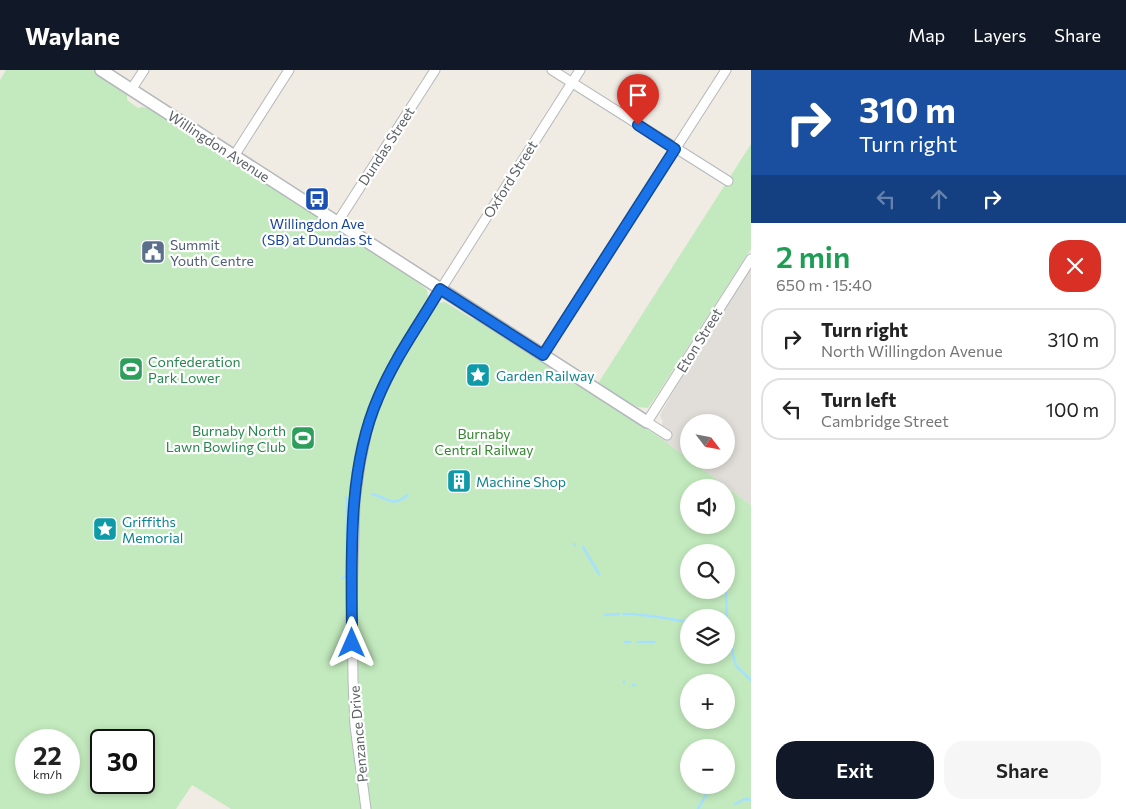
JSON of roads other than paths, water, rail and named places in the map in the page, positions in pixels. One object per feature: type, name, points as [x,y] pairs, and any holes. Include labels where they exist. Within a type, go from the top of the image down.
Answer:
[{"type":"street","name":"Willingdon Avenue","points":[[101,70],[647,422]]},
{"type":"street","points":[[131,90],[144,70]]},
{"type":"street","points":[[234,156],[289,70]]},
{"type":"street","name":"Dundas Street","points":[[337,222],[435,70]]},
{"type":"street","points":[[552,70],[728,181]]},
{"type":"street","name":"Oxford Street","points":[[440,289],[580,70]]},
{"type":"street","points":[[543,355],[726,70]]},
{"type":"street","name":"Eton Street","points":[[647,422],[751,259]]},
{"type":"street","name":"Penzance Drive","points":[[366,809],[355,726],[353,680],[353,538],[357,481],[367,430],[378,398],[401,352],[440,289]]},
{"type":"street","points":[[647,422],[667,435]]},
{"type":"waterway","points":[[372,494],[391,501],[398,501],[407,495]]},
{"type":"waterway","points":[[343,578],[346,576],[346,497]]},
{"type":"waterway","points":[[583,547],[599,574]]},
{"type":"waterway","points":[[726,599],[727,609]]},
{"type":"waterway","points":[[605,615],[619,614]]},
{"type":"waterway","points":[[623,614],[647,615],[680,620]]},
{"type":"waterway","points":[[625,642],[630,642]]},
{"type":"waterway","points":[[638,642],[654,642]]},
{"type":"waterway","points":[[735,662],[736,666],[751,680]]},
{"type":"waterway","points":[[698,809],[707,794]]},
{"type":"waterway","points":[[735,804],[745,799],[751,800]]},
{"type":"place","name":"Willingdon Ave (SB) at Dundas St","points":[[317,199]]},
{"type":"place","name":"Summit Youth Centre","points":[[153,252]]},
{"type":"place","name":"Confederation Park Lower","points":[[131,369]]},
{"type":"place","name":"Garden Railway","points":[[478,375]]},
{"type":"place","name":"Burnaby North Lawn Bowling Club","points":[[303,438]]},
{"type":"place","name":"Machine Shop","points":[[459,481]]},
{"type":"place","name":"Griffiths Memorial","points":[[105,529]]},
{"type":"park label","name":"Burnaby Central Railway","points":[[484,442]]}]
